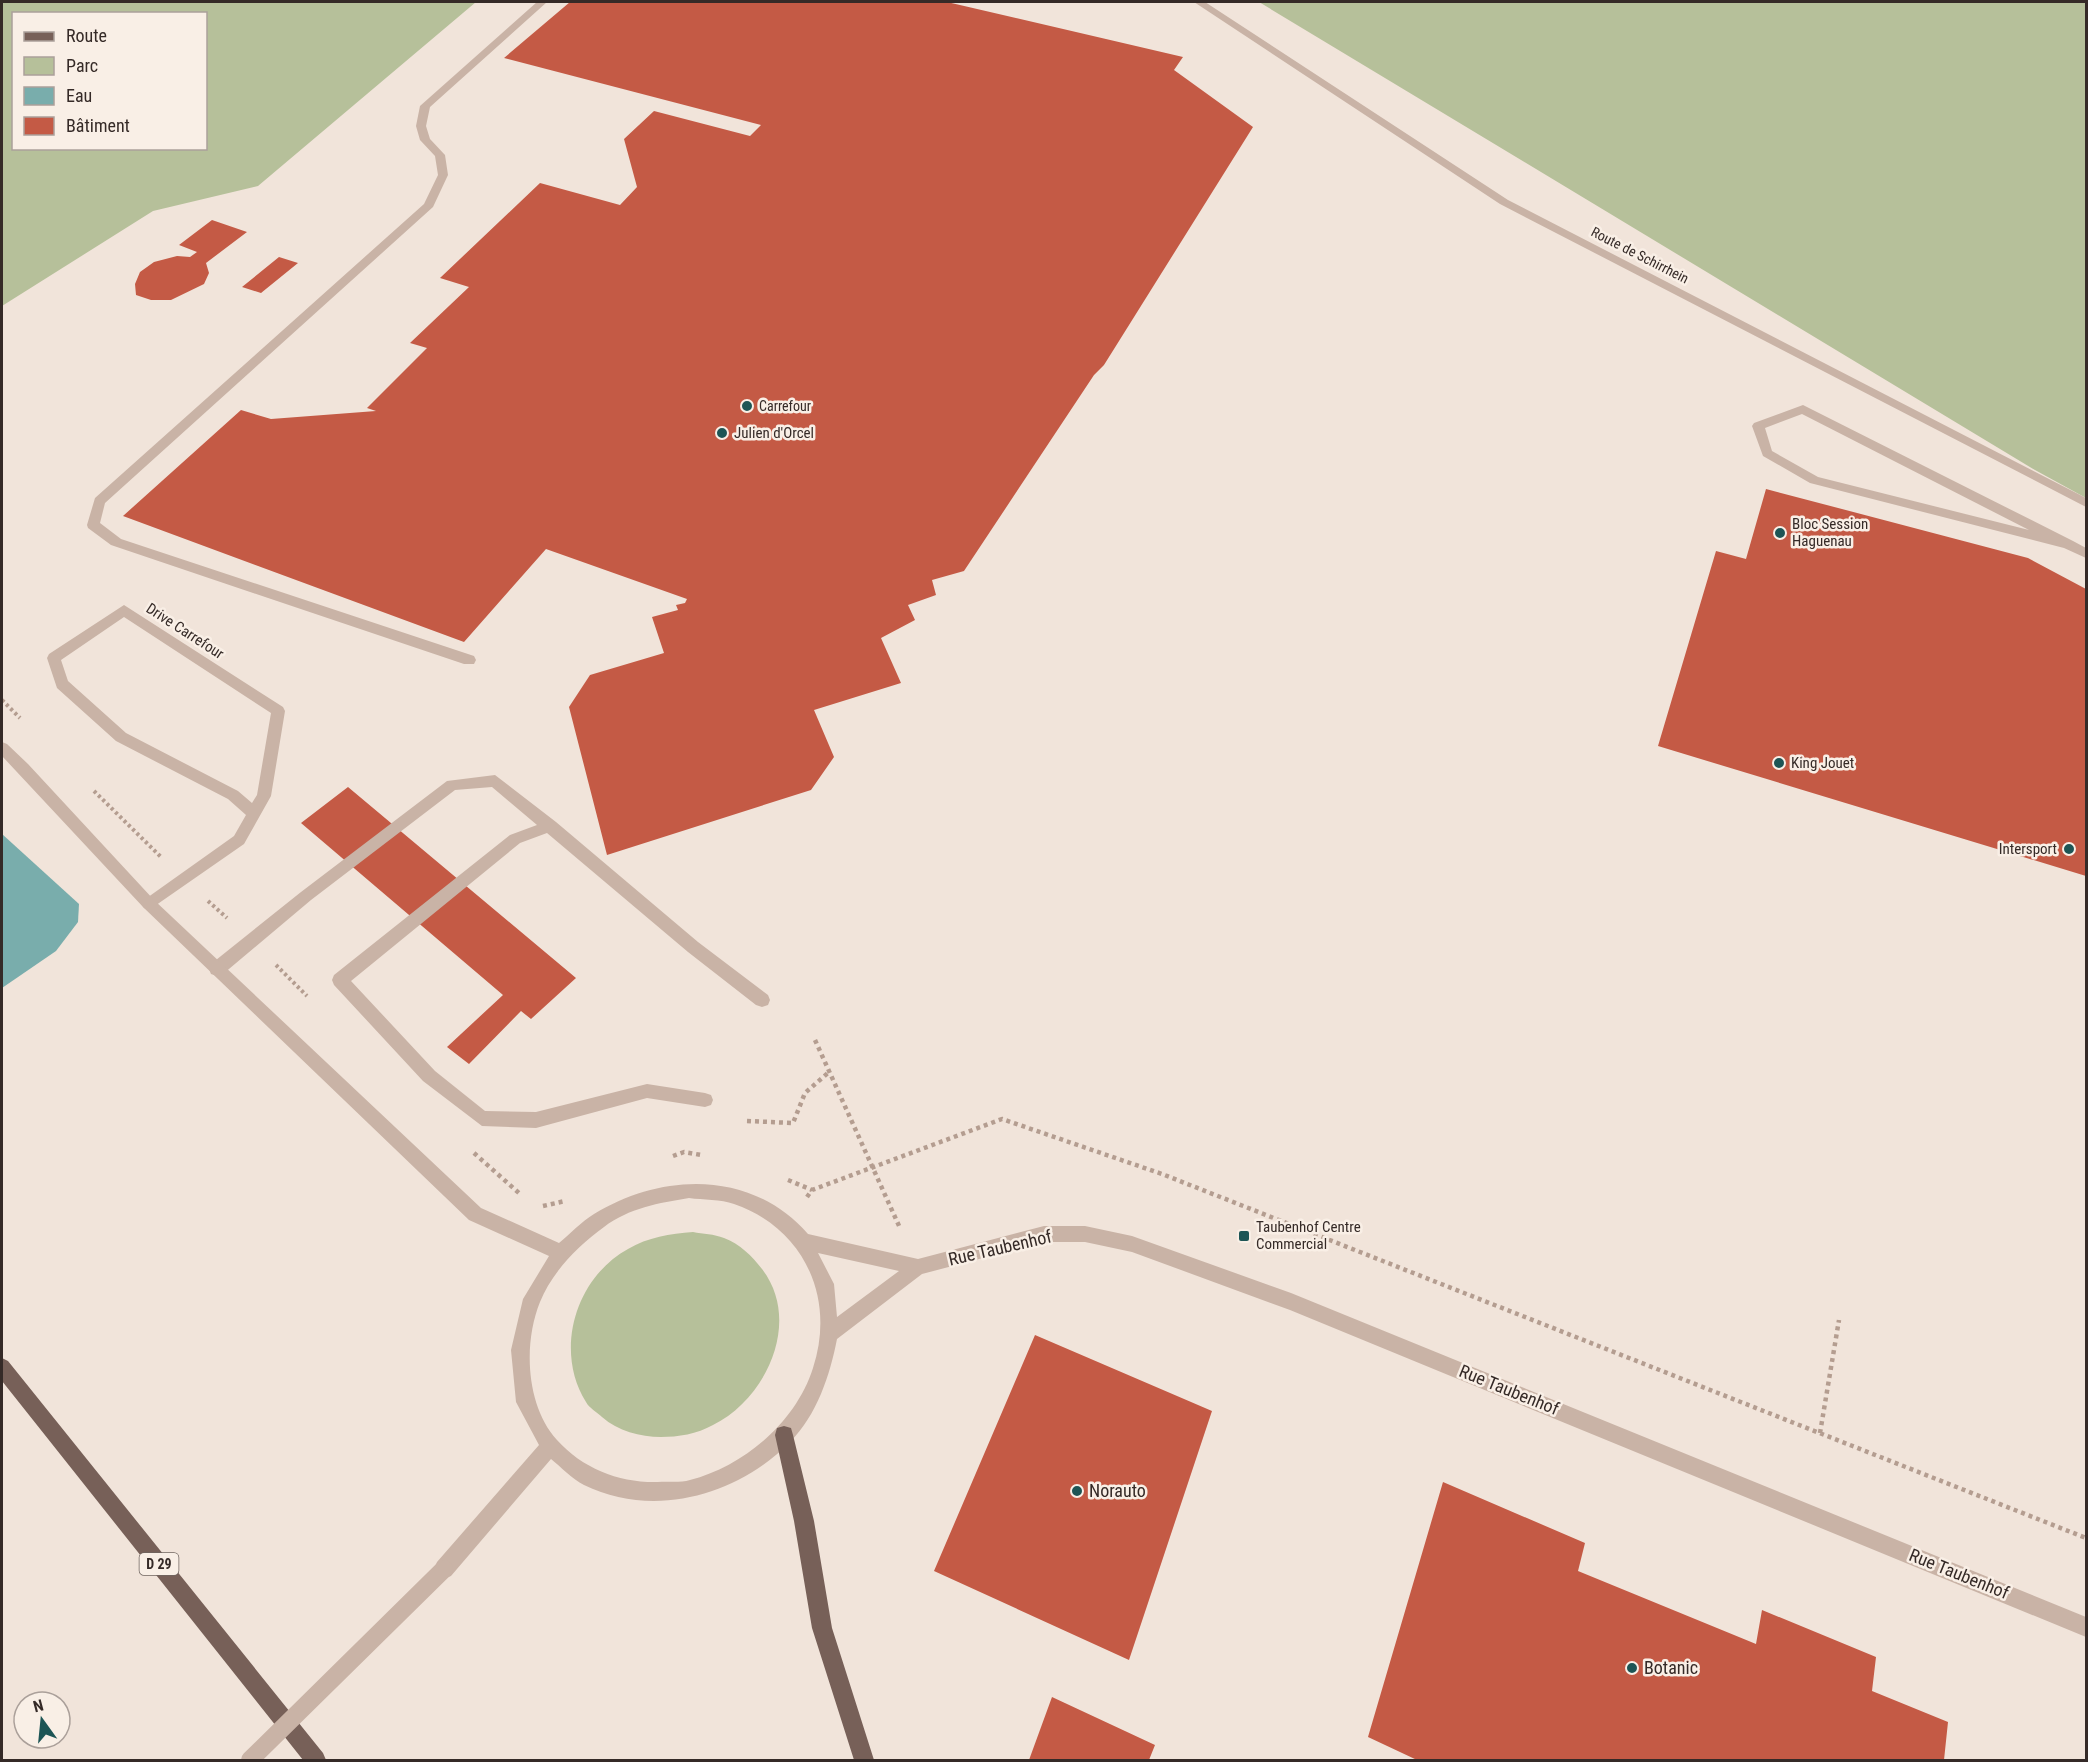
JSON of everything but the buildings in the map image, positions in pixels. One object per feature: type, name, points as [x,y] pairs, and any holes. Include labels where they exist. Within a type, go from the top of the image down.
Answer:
[{"type":"main road","name":"D 29","points":[[2,1367],[316,1761]]},
{"type":"main road","points":[[784,1435],[804,1521],[822,1628],[864,1761]]},
{"type":"street","points":[[468,660],[116,542],[93,525],[99,501],[429,205],[443,175],[440,155],[425,140],[421,126],[425,106],[542,2]]},
{"type":"street","name":"Route de Schirrhein","points":[[1199,2],[1504,201],[2086,503]]},
{"type":"street","points":[[2068,544],[1814,480],[1767,453],[1758,426],[1803,409],[2068,544],[2086,554]]},
{"type":"street","name":"Drive Carrefour","points":[[148,904],[239,840],[264,796],[278,711],[124,610],[54,658],[62,684],[122,736],[232,795],[254,813]]},
{"type":"street","points":[[2,748],[148,904],[475,1214],[561,1253]]},
{"type":"street","points":[[217,969],[306,896],[452,785],[495,781],[693,946],[762,1000]]},
{"type":"street","points":[[551,826],[515,839],[340,980],[429,1076],[482,1118],[536,1120],[647,1091],[705,1100]]},
{"type":"street","points":[[689,1190],[734,1195],[774,1214],[790,1226],[803,1241],[825,1284],[829,1334],[822,1370],[806,1404],[784,1435],[740,1470],[689,1490],[636,1492],[588,1477],[550,1446],[525,1402],[520,1350],[532,1299],[561,1253],[599,1220],[643,1198],[689,1190]]},
{"type":"street","name":"Rue Taubenhof","points":[[829,1334],[918,1267],[1044,1234],[1085,1234],[1132,1244],[1300,1306],[2086,1627]]},
{"type":"street","name":"Rue Taubenhof","points":[[803,1241],[918,1267]]},
{"type":"street","points":[[250,1761],[444,1569],[550,1446]]},
{"type":"path","points":[[815,1040],[918,1267]]},
{"type":"path","points":[[747,1120],[793,1123],[800,1099],[813,1083],[830,1072]]},
{"type":"path","points":[[790,1226],[812,1190],[1002,1119],[1162,1174],[2086,1538]]},
{"type":"path","points":[[1820,1433],[1839,1320]]},
{"type":"green space","points":[[2,2],[476,2],[258,186],[153,211],[2,306]]},
{"type":"green space","points":[[1259,2],[2086,2],[2086,498],[2035,470]]},
{"type":"green space","points":[[693,1232],[730,1241],[745,1251],[762,1269],[774,1290],[779,1312],[778,1334],[773,1356],[763,1377],[749,1397],[732,1413],[713,1425],[694,1433],[674,1436],[653,1437],[630,1432],[608,1422],[591,1408],[576,1382],[571,1339],[575,1317],[583,1297],[595,1278],[610,1262],[628,1249],[651,1239]]},
{"type":"water","points":[[2,834],[79,904],[78,922],[56,951],[2,988]]},
{"type":"place","name":"Carrefour","points":[[747,406]]},
{"type":"place","name":"Julien d'Orcel","points":[[722,433]]},
{"type":"place","name":"Bloc Session Haguenau","points":[[1780,533]]},
{"type":"place","name":"King Jouet","points":[[1779,763]]},
{"type":"place","name":"Intersport","points":[[2069,849]]},
{"type":"place","name":"Taubenhof Centre Commercial","points":[[1244,1236]]},
{"type":"place","name":"Norauto","points":[[1077,1491]]},
{"type":"place","name":"Botanic","points":[[1632,1668]]}]
